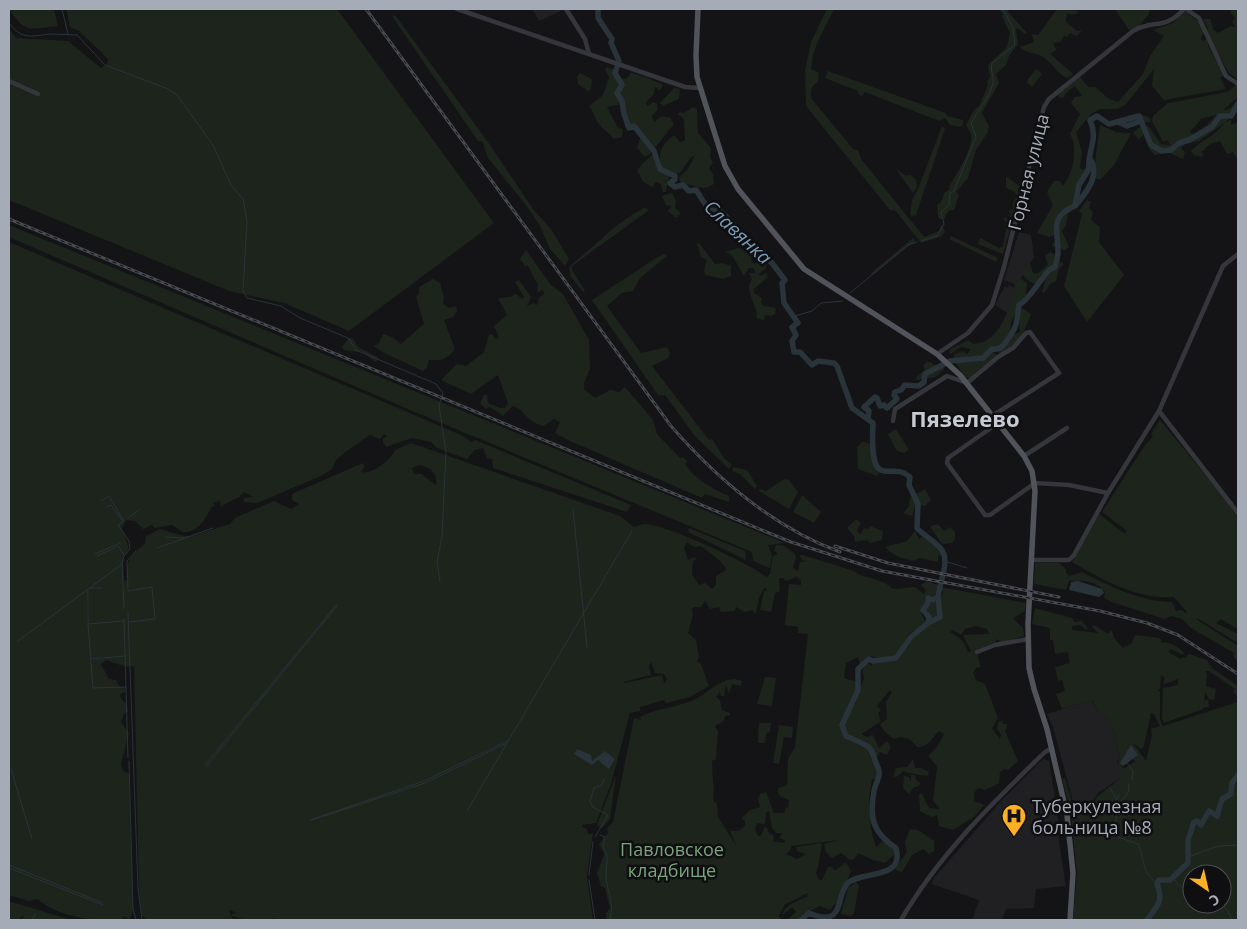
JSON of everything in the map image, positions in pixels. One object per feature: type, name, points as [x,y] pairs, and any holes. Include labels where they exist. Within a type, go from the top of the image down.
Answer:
[{"type":"main road","points":[[698,9],[696,55],[700,88],[728,174],[749,205],[798,263],[817,278],[937,354],[956,371],[1024,456],[1032,471],[1034,483],[1028,639],[1031,679],[1052,748],[1070,835],[1073,874],[1070,920]]},
{"type":"street","points":[[457,9],[685,87],[700,88]]},
{"type":"street","points":[[566,9],[585,40],[589,48],[589,54]]},
{"type":"street","points":[[1185,9],[1199,18],[1226,76],[1238,84]]},
{"type":"street","name":"Горная улица","points":[[937,354],[968,333],[992,305],[1004,267],[1044,107],[1049,99],[1144,24],[1146,26],[1166,23],[1185,9]]},
{"type":"street","points":[[9,82],[38,94]]},
{"type":"street","points":[[1032,560],[1072,558],[1108,493],[1159,411],[1220,272],[1226,262],[1238,254]]},
{"type":"street","points":[[893,421],[895,409],[947,376],[967,383],[998,357],[1013,348],[1026,333],[1030,332],[1059,373],[992,416]]},
{"type":"street","points":[[1159,411],[1238,513]]},
{"type":"street","points":[[998,423],[948,458],[947,463],[985,515],[990,515],[1034,483],[1069,485],[1108,493]]},
{"type":"street","points":[[1024,456],[1067,428]]},
{"type":"street","points":[[977,652],[994,645],[1028,639]]},
{"type":"street","points":[[901,920],[923,883],[951,851],[1007,789],[1045,752],[1052,748]]},
{"type":"shaded area","points":[[533,10],[563,10],[539,21]]},
{"type":"shaded area","points":[[1019,232],[1031,235],[1034,257],[1017,285],[1004,280]]},
{"type":"shaded area","points":[[1009,285],[1016,288],[1009,314],[995,305],[1005,286],[1007,288]]},
{"type":"shaded area","points":[[1078,581],[1102,589],[1104,593],[1099,597],[1069,590],[1071,582]]},
{"type":"shaded area","points":[[1092,700],[1097,711],[1109,719],[1115,734],[1120,759],[1117,760],[1119,765],[1126,769],[1121,778],[1099,792],[1089,805],[1075,809],[1053,727],[1047,714]]},
{"type":"shaded area","points":[[1131,745],[1138,755],[1123,766],[1120,763]]},
{"type":"shaded area","points":[[577,749],[591,755],[592,761],[605,751],[615,759],[609,769],[598,760],[592,765],[574,754]]},
{"type":"shaded area","name":"Туберкулезная больница №8","points":[[1043,759],[1049,761],[1058,816],[1059,843],[1066,886],[1036,889],[1034,908],[1006,909],[1002,920],[972,920],[979,900],[932,884],[934,878],[1003,799]]},
{"type":"green space","points":[[9,9],[54,9],[58,26],[29,28],[20,23]]},
{"type":"green space","points":[[66,9],[337,9],[494,223],[349,331],[284,303],[229,291],[9,200],[9,28],[16,38],[68,41],[101,68],[107,64],[108,59],[79,31],[70,27]]},
{"type":"green space","points":[[827,9],[834,9],[813,55],[811,69],[819,73],[818,81],[811,89],[811,98],[853,149],[858,150],[861,159],[924,237],[939,231],[942,224],[945,232],[940,237],[921,243],[896,211],[890,210],[806,106],[805,70],[811,42]]},
{"type":"green space","points":[[999,9],[1009,9],[1008,12],[1027,33],[1025,34],[1016,29],[1018,44],[1009,56],[1006,65],[996,74],[999,83],[982,113],[989,126],[988,132],[976,150],[968,178],[956,192],[959,195],[954,210],[948,211],[944,219],[940,219],[938,217],[937,205],[941,202],[944,193],[950,189],[949,187],[969,147],[971,135],[966,125],[974,110],[979,106],[988,85],[987,82],[990,77],[988,65],[1007,47],[1010,33],[1002,16],[1003,14]]},
{"type":"green space","points":[[1057,9],[1077,11],[1078,13],[1073,15],[1067,13],[1066,22],[1077,31],[1082,30],[1077,36],[1070,33],[1067,37],[1064,36],[1060,42],[1053,43],[1056,50],[1050,54],[1073,74],[1068,78],[1061,74],[1045,58],[1020,47],[1034,42],[1032,34],[1038,35]]},
{"type":"green space","points":[[1115,9],[1149,9],[1149,14],[1139,26],[1129,30]]},
{"type":"green space","points":[[1231,9],[1238,9],[1238,80],[1229,73],[1207,34],[1208,28],[1203,19],[1210,19],[1213,29],[1218,33],[1231,26],[1236,27],[1232,22],[1235,18],[1230,12]]},
{"type":"green space","points":[[1184,11],[1199,22],[1204,31],[1201,39],[1203,41],[1207,39],[1209,48],[1224,75],[1220,78],[1226,89],[1164,100],[1152,86],[1154,69],[1125,105],[1118,109],[1100,109],[1091,114],[1076,132],[1082,152],[1080,168],[1083,170],[1088,165],[1091,168],[1077,186],[1074,209],[1068,214],[1066,225],[1062,231],[1069,247],[1064,251],[1059,247],[1054,247],[1052,245],[1057,238],[1055,235],[1049,237],[1037,233],[1053,205],[1047,192],[1054,181],[1060,181],[1063,186],[1070,174],[1074,160],[1074,146],[1070,134],[1080,114],[1071,103],[1075,97],[1082,96],[1075,86],[1063,98],[1058,97],[1057,94],[1080,77],[1088,87],[1095,87],[1109,99],[1118,102],[1143,74],[1150,56],[1164,36],[1153,30],[1173,23]]},
{"type":"green space","points":[[395,15],[488,142],[533,209],[551,229],[569,259],[565,266],[550,249],[539,224],[525,204],[488,158],[482,141],[478,141],[392,16]]},
{"type":"green space","points":[[607,67],[617,71],[619,77],[626,79],[631,73],[634,73],[663,85],[660,90],[655,87],[654,94],[646,102],[647,106],[654,102],[657,104],[658,109],[652,116],[654,122],[662,116],[670,118],[674,124],[649,155],[644,156],[637,148],[641,135],[632,128],[627,127],[624,121],[622,104],[607,107],[618,128],[623,129],[622,137],[614,139],[599,124],[589,106],[603,95],[609,77],[605,70]]},
{"type":"green space","points":[[1036,69],[1042,74],[1032,87],[1026,82]]},
{"type":"green space","points":[[828,71],[946,113],[947,116],[963,120],[963,124],[960,127],[950,125],[945,118],[939,121],[865,92],[862,96],[859,95],[858,91],[825,78]]},
{"type":"green space","points":[[580,73],[592,79],[591,90],[588,91],[578,84],[577,77]]},
{"type":"green space","points":[[1238,85],[1238,97],[1223,110],[1230,108],[1238,98],[1238,112],[1229,115],[1228,120],[1199,141],[1185,144],[1181,148],[1185,152],[1183,159],[1167,152],[1155,155],[1150,150],[1144,134],[1139,140],[1133,133],[1141,126],[1148,126],[1161,144],[1170,145],[1168,140],[1163,142],[1152,121],[1153,116],[1168,103],[1227,92]],"holes":[[[1216,115],[1207,125],[1193,134],[1190,132],[1201,119]]]},
{"type":"green space","points":[[674,88],[680,89],[679,99],[663,106],[660,103]]},
{"type":"green space","points":[[693,107],[697,109],[698,133],[711,148],[710,157],[713,163],[709,168],[713,174],[714,184],[702,188],[681,183],[679,177],[687,170],[695,156],[691,157],[680,173],[672,174],[668,179],[666,192],[663,192],[661,184],[656,182],[652,187],[643,181],[637,171],[652,155],[655,156],[659,167],[661,166],[660,156],[662,148],[674,135],[680,142],[685,140],[684,119],[678,114],[680,112],[684,113]]},
{"type":"green space","points":[[1141,114],[1150,118],[1151,122],[1139,123],[1134,127],[1122,124],[1129,115]]},
{"type":"green space","points":[[1231,120],[1231,125],[1238,122],[1238,160],[1233,152],[1227,154],[1220,141],[1210,144],[1203,151],[1200,151],[1204,154],[1201,157],[1194,155],[1191,151],[1224,123]]},
{"type":"green space","points":[[1100,125],[1116,132],[1131,133],[1114,165],[1100,180],[1093,177]]},
{"type":"green space","points":[[942,126],[945,129],[916,215],[912,216],[910,215],[912,200]]},
{"type":"green space","points":[[896,169],[906,176],[911,175],[916,180],[917,187],[913,193]]},
{"type":"green space","points":[[1006,176],[1022,188],[1003,254],[978,244],[980,238],[999,248],[1003,247],[1007,223],[1002,217],[1009,219],[1011,214],[1009,211],[1013,209],[1013,202],[1017,196],[1015,192],[1006,188]]},
{"type":"green space","points":[[672,193],[676,201],[675,208],[681,213],[676,218],[668,211],[671,206],[666,205],[662,196]]},
{"type":"green space","points":[[1087,200],[1091,202],[1089,208],[1093,212],[1091,220],[1100,227],[1099,242],[1124,275],[1087,322],[1064,286],[1082,214],[1079,211]]},
{"type":"green space","points":[[644,208],[649,210],[572,266],[572,270],[585,291],[583,292],[571,277],[569,268],[616,227]]},
{"type":"green space","points":[[9,225],[785,543],[768,545],[772,555],[770,568],[753,561],[752,552],[410,410],[9,237]]},
{"type":"green space","points":[[951,236],[998,258],[996,262],[949,239]]},
{"type":"green space","points":[[913,238],[915,241],[873,275],[870,274]]},
{"type":"green space","name":"Павловское кладбище","points":[[9,242],[461,435],[472,442],[475,440],[631,505],[627,512],[493,468],[492,459],[487,458],[483,448],[475,450],[467,459],[437,448],[431,442],[412,438],[386,447],[383,438],[387,437],[384,434],[380,439],[370,435],[344,453],[336,460],[332,469],[321,476],[257,503],[244,502],[244,498],[253,497],[244,492],[239,497],[221,506],[220,501],[213,503],[216,506],[212,507],[201,524],[189,532],[183,532],[172,525],[154,528],[152,525],[143,529],[135,521],[126,520],[122,528],[129,549],[123,556],[124,581],[127,580],[127,568],[130,559],[145,544],[146,536],[160,529],[184,536],[193,536],[230,524],[235,518],[274,501],[291,509],[299,504],[292,500],[292,494],[363,463],[365,466],[361,472],[376,469],[395,450],[411,443],[620,516],[634,527],[645,524],[672,531],[726,554],[767,577],[770,574],[773,556],[778,554],[774,551],[776,545],[784,546],[794,553],[796,557],[793,568],[798,571],[800,562],[806,562],[801,559],[800,555],[803,555],[854,571],[862,576],[882,582],[893,589],[915,587],[924,594],[926,590],[921,585],[927,581],[938,585],[934,598],[928,596],[924,598],[927,602],[921,613],[926,623],[908,635],[907,641],[894,656],[878,658],[870,656],[860,664],[858,657],[846,663],[844,678],[857,682],[856,687],[859,692],[864,678],[862,671],[867,663],[872,666],[873,662],[898,660],[911,640],[929,624],[930,619],[925,610],[932,602],[938,601],[943,593],[941,587],[1026,603],[1025,611],[1013,618],[1023,628],[1024,636],[1002,642],[996,639],[996,642],[976,650],[981,667],[976,668],[973,673],[976,680],[985,684],[998,718],[992,728],[1000,739],[1001,735],[997,729],[998,722],[1002,721],[1004,724],[1008,724],[1005,731],[1018,761],[1008,770],[1004,769],[1000,772],[999,783],[985,790],[978,788],[974,793],[974,801],[984,805],[974,817],[953,830],[939,826],[937,815],[932,817],[920,811],[919,794],[922,794],[929,808],[940,809],[933,801],[937,766],[928,756],[937,747],[944,734],[939,731],[928,744],[917,747],[907,738],[894,739],[884,731],[880,724],[887,719],[886,702],[892,692],[890,690],[877,706],[881,710],[878,713],[881,721],[862,734],[866,737],[873,735],[879,748],[887,741],[891,747],[887,755],[879,752],[878,756],[874,758],[879,774],[877,779],[872,779],[869,799],[871,829],[876,847],[883,841],[894,849],[895,854],[885,863],[858,853],[854,859],[850,860],[841,853],[832,858],[826,852],[824,844],[839,840],[791,846],[791,849],[786,854],[797,859],[806,854],[797,851],[796,847],[821,843],[822,847],[816,873],[818,879],[822,880],[828,867],[832,866],[836,870],[846,862],[851,871],[839,900],[830,910],[820,906],[805,913],[800,920],[787,920],[796,912],[792,907],[782,914],[789,905],[807,897],[808,893],[785,904],[779,916],[781,920],[606,920],[606,913],[610,908],[605,888],[601,886],[597,873],[604,854],[599,844],[608,833],[607,828],[613,822],[634,718],[641,720],[640,717],[646,714],[693,700],[723,682],[735,679],[742,681],[741,686],[732,684],[729,694],[726,685],[724,696],[721,696],[720,691],[716,697],[720,700],[722,710],[730,713],[730,715],[725,716],[724,721],[715,726],[718,731],[716,759],[712,761],[714,802],[717,803],[718,817],[736,845],[730,831],[738,831],[745,826],[742,818],[750,810],[760,807],[758,799],[760,794],[766,792],[774,813],[784,813],[786,807],[788,808],[789,800],[781,797],[778,793],[778,788],[787,785],[788,759],[795,747],[808,634],[798,633],[798,627],[785,625],[789,584],[801,585],[801,581],[797,577],[786,581],[783,578],[779,578],[780,591],[775,593],[771,612],[760,610],[764,591],[767,591],[765,587],[759,598],[756,613],[753,610],[745,612],[736,607],[735,611],[721,612],[719,607],[710,609],[705,600],[701,607],[694,607],[688,633],[696,640],[699,657],[697,662],[701,664],[709,686],[690,697],[666,703],[664,700],[640,707],[640,711],[630,713],[611,784],[596,823],[582,825],[587,829],[588,834],[593,834],[587,876],[593,920],[278,920],[274,918],[259,921],[232,916],[232,914],[237,913],[229,910],[232,918],[238,920],[147,920],[141,914],[139,888],[134,666],[126,667],[106,660],[101,664],[109,679],[116,680],[119,686],[125,688],[125,692],[120,694],[127,705],[128,711],[124,714],[121,722],[129,733],[121,764],[123,771],[129,774],[133,909],[130,919],[123,917],[122,920],[99,920],[77,917],[57,911],[37,899],[29,901],[9,895]],"holes":[[[419,465],[430,469],[435,474],[436,485],[421,474],[414,474],[412,468]],[[687,542],[694,547],[701,546],[725,567],[726,570],[716,576],[716,585],[712,589],[705,583],[699,585],[692,575],[693,561],[697,559],[694,557],[688,560],[684,548]],[[975,626],[987,629],[989,634],[963,635],[971,651],[968,652],[963,642],[950,632],[953,630],[961,635],[965,629]],[[651,662],[655,673],[664,674],[667,679],[664,683],[662,675],[623,682],[651,675],[649,666]],[[769,811],[772,828],[776,833],[782,833],[780,838],[785,840],[784,843],[773,841],[774,836],[768,832],[767,827],[764,828],[761,836],[758,836],[755,830],[757,823],[765,824],[766,813]]]},
{"type":"green space","points":[[699,243],[715,264],[723,263],[731,266],[731,276],[723,279],[706,275],[704,271],[707,260],[701,257],[697,244]]},
{"type":"green space","points":[[738,248],[749,253],[755,252],[751,260],[754,264],[761,260],[766,264],[766,268],[759,274],[760,276],[766,273],[768,277],[754,289],[754,293],[762,298],[763,306],[776,308],[775,314],[771,316],[765,315],[764,320],[756,318],[757,313],[749,289],[752,279],[749,273],[755,273],[754,268],[749,268],[744,276],[732,255],[725,252]]},
{"type":"green space","points":[[526,250],[551,285],[563,294],[589,340],[590,369],[584,383],[584,389],[595,398],[610,390],[619,392],[625,387],[653,420],[657,434],[680,458],[683,457],[687,461],[685,464],[689,470],[710,487],[729,496],[729,502],[705,494],[702,498],[570,441],[555,433],[560,422],[554,419],[544,426],[533,422],[521,410],[513,406],[503,416],[490,407],[486,409],[480,403],[484,395],[487,395],[488,403],[500,408],[505,408],[508,403],[498,375],[471,394],[441,380],[457,364],[466,366],[484,352],[489,335],[492,334],[496,339],[499,337],[494,326],[507,315],[498,298],[510,297],[516,294],[522,299],[524,297],[515,282],[519,280],[531,297],[527,306],[534,303],[537,305],[539,298],[544,294],[543,289],[537,293],[538,285],[528,266],[525,266],[520,259]]},
{"type":"green space","points":[[1050,252],[1056,255],[1058,261],[1064,264],[1059,269],[1056,281],[1050,284],[1044,293],[1042,292],[1046,279],[1041,284],[1032,282],[1025,277],[1022,271],[1030,264],[1033,273],[1037,274],[1048,265],[1045,256]]},
{"type":"green space","points":[[664,254],[667,256],[640,278],[633,291],[622,293],[607,306],[641,353],[667,347],[670,353],[668,358],[652,366],[709,440],[712,439],[724,458],[732,465],[729,469],[695,436],[665,395],[658,395],[592,300]]},
{"type":"green space","points":[[433,279],[440,283],[444,297],[443,304],[449,308],[456,306],[457,311],[453,317],[444,320],[455,349],[443,359],[429,360],[427,367],[423,371],[382,352],[374,346],[379,343],[383,334],[392,337],[401,344],[424,324],[416,297],[419,294],[419,287]]},
{"type":"green space","points":[[1021,279],[1027,283],[1026,294],[1011,322],[1010,332],[1013,335],[1020,332],[1019,309],[1022,308],[1031,314],[1026,327],[1016,342],[1000,354],[996,348],[991,349],[986,356],[992,351],[997,355],[969,378],[965,377],[953,359],[955,354],[963,351],[967,354],[971,349],[961,347],[950,354],[949,350],[968,340],[973,344],[990,338],[1002,324],[1013,296],[1014,284]]},
{"type":"green space","points":[[349,338],[353,338],[357,346],[377,357],[377,361],[375,362],[364,353],[344,350],[342,347]]},
{"type":"green space","points":[[931,362],[934,365],[942,364],[944,369],[935,377],[917,380],[916,377],[925,370],[923,365]]},
{"type":"green space","points":[[1160,420],[1226,500],[1238,518],[1238,629],[1221,619],[1216,623],[1238,634],[1238,643],[1196,619],[1238,646],[1238,662],[1234,657],[1234,653],[1191,628],[1182,619],[1171,616],[1164,619],[1112,602],[1104,598],[1105,592],[1094,583],[1069,581],[1066,590],[1034,584],[1035,563],[1059,563],[1066,569],[1066,573],[1069,576],[1082,572],[1114,588],[1137,596],[1172,602],[1176,611],[1182,610],[1186,614],[1187,612],[1174,597],[1161,597],[1134,592],[1108,582],[1072,562],[1099,514],[1125,534],[1127,531],[1102,512],[1145,445],[1153,437],[1151,434]]},
{"type":"green space","points":[[896,429],[909,450],[904,453],[897,451],[888,434]]},
{"type":"green space","points":[[863,441],[870,444],[873,460],[879,473],[877,476],[858,469],[857,447]]},
{"type":"green space","points":[[733,467],[747,470],[757,486],[755,489],[740,474],[732,471]]},
{"type":"green space","points":[[784,479],[789,480],[798,492],[789,509],[759,491],[760,489],[766,491]]},
{"type":"green space","points":[[925,489],[931,500],[925,506],[915,505],[912,516],[903,513],[909,506],[910,498]]},
{"type":"green space","points":[[802,495],[821,512],[814,523],[793,512]]},
{"type":"green space","points":[[856,519],[861,523],[857,530],[860,535],[864,528],[868,529],[871,526],[883,531],[882,540],[870,543],[867,540],[855,542],[854,536],[847,528]]},
{"type":"green space","points":[[938,524],[944,531],[950,527],[955,532],[955,539],[952,543],[942,544],[931,528],[931,526]]},
{"type":"green space","points":[[689,528],[745,551],[746,560],[688,532]]},
{"type":"green space","points":[[915,531],[919,539],[922,537],[942,550],[943,556],[938,555],[938,562],[920,558],[913,561],[901,558],[885,547],[907,541]]},
{"type":"green space","points":[[1035,608],[1072,618],[1075,622],[1082,621],[1088,628],[1086,630],[1080,625],[1072,626],[1072,630],[1098,633],[1092,627],[1094,625],[1108,634],[1112,630],[1114,638],[1123,648],[1132,643],[1135,635],[1159,638],[1162,640],[1161,643],[1174,645],[1184,653],[1183,655],[1171,649],[1168,652],[1181,659],[1189,654],[1207,660],[1212,668],[1238,686],[1238,696],[1233,692],[1235,689],[1209,671],[1205,671],[1207,674],[1206,686],[1216,689],[1214,700],[1209,699],[1205,692],[1204,706],[1205,700],[1208,700],[1209,707],[1204,707],[1164,723],[1162,718],[1163,688],[1178,685],[1178,679],[1165,684],[1163,683],[1165,678],[1161,675],[1160,689],[1158,690],[1160,692],[1160,720],[1163,726],[1238,702],[1238,920],[1073,920],[1077,874],[1071,814],[1062,779],[1065,778],[1074,809],[1090,806],[1099,795],[1120,779],[1120,771],[1136,761],[1130,758],[1126,764],[1119,766],[1118,761],[1120,758],[1115,734],[1109,719],[1097,711],[1093,700],[1062,709],[1056,694],[1065,691],[1062,680],[1058,681],[1055,667],[1070,663],[1068,652],[1055,654],[1053,640],[1050,640],[1050,628],[1032,624]],"holes":[[[1151,713],[1154,714],[1160,726],[1151,729],[1152,735],[1146,761],[1133,743],[1141,749],[1144,746]]]},
{"type":"green space","points":[[765,677],[776,678],[772,706],[757,704]]},
{"type":"green space","points":[[759,723],[771,723],[770,732],[766,733],[765,743],[758,743]]},
{"type":"green space","points":[[779,725],[793,727],[792,738],[784,737],[779,764],[773,763]]},
{"type":"green space","points":[[913,759],[915,768],[922,768],[929,772],[928,776],[903,771],[898,776],[893,777],[896,768],[907,767]]},
{"type":"green space","points":[[616,775],[610,819],[602,828],[597,825]]},
{"type":"green space","points":[[911,775],[915,775],[916,780],[921,783],[914,787],[909,794],[903,788],[904,776],[909,777],[911,782]]},
{"type":"green space","points":[[910,829],[918,830],[934,841],[934,851],[929,854],[923,849],[912,855],[902,872],[897,871],[895,868],[907,852],[905,842]]},
{"type":"green space","points":[[856,882],[859,885],[854,913],[851,916],[841,914],[848,888]]},
{"type":"green space","points":[[9,901],[71,920],[22,920],[24,915],[18,920],[9,920]]},
{"type":"waterway","points":[[62,9],[68,34]]},
{"type":"waterway","name":"Славянка","points":[[598,9],[598,18],[612,39],[611,43],[619,61],[615,73],[622,85],[617,93],[622,101],[629,128],[634,126],[654,151],[660,169],[675,176],[675,179],[670,183],[675,187],[683,185],[689,191],[696,190],[709,210],[724,214],[751,246],[772,263],[785,280],[782,283],[784,303],[798,323],[792,327],[796,335],[792,341],[794,352],[800,352],[812,365],[818,361],[834,363],[837,366],[852,408],[873,423],[873,450],[876,464],[879,469],[884,471],[900,472],[910,477],[909,485],[918,504],[917,528],[939,546],[944,554],[945,566],[938,597],[933,600],[928,598],[928,603],[923,610],[929,617],[928,623],[911,637],[896,658],[873,661],[869,659],[858,669],[858,690],[842,725],[846,736],[867,746],[873,754],[879,774],[874,791],[872,809],[874,824],[882,837],[896,848],[897,858],[894,866],[888,870],[861,877],[847,884],[834,914],[828,917],[820,917],[809,913],[801,920]]},
{"type":"waterway","points":[[921,241],[937,236],[944,224],[941,212],[949,205],[950,193],[954,191],[976,137],[971,123],[986,99],[993,83],[992,63],[1015,45],[1013,28],[1003,9]]},
{"type":"waterway","points":[[9,23],[19,33],[29,36],[77,35],[105,65],[168,89],[177,95],[213,145],[231,185],[243,199],[247,221],[243,291],[247,298],[281,306],[300,318],[348,338],[356,350],[436,384],[443,393],[439,406],[446,452],[442,536],[437,562],[440,582]]},
{"type":"waterway","points":[[868,418],[869,411],[864,407],[875,397],[880,406],[884,405],[887,408],[897,399],[894,395],[895,392],[901,390],[905,385],[919,386],[924,382],[925,374],[950,361],[983,358],[992,349],[1000,348],[1005,344],[1016,326],[1019,305],[1030,295],[1049,270],[1055,267],[1058,254],[1058,219],[1061,214],[1075,206],[1079,185],[1089,169],[1093,139],[1090,120],[1097,116],[1109,124],[1139,116],[1151,145],[1162,151],[1171,150],[1179,143],[1189,140],[1212,127],[1220,116],[1231,116],[1238,104]]},
{"type":"waterway","points":[[1118,122],[1127,126],[1141,121]]},
{"type":"waterway","points":[[1076,205],[1091,184],[1094,171],[1090,159]]},
{"type":"waterway","points":[[850,293],[908,245],[917,242]]},
{"type":"waterway","points":[[795,316],[812,311],[821,303],[843,301]]},
{"type":"waterway","points":[[101,501],[109,496],[124,521]]},
{"type":"waterway","points":[[18,641],[122,564],[124,556],[130,549],[129,541],[118,525],[123,522],[111,505],[106,507]]},
{"type":"waterway","points":[[573,509],[587,647]]},
{"type":"waterway","points":[[129,517],[139,510]]},
{"type":"waterway","points":[[157,548],[213,528]]},
{"type":"waterway","points":[[467,811],[632,531]]},
{"type":"waterway","points":[[165,537],[184,538]]},
{"type":"waterway","points":[[95,554],[120,543]]},
{"type":"waterway","points":[[97,556],[118,546],[124,555]]},
{"type":"waterway","points":[[130,622],[155,619],[152,587],[128,591],[127,561],[136,551]]},
{"type":"waterway","points":[[945,563],[948,562],[967,568]]},
{"type":"waterway","points":[[122,564],[124,608]]},
{"type":"waterway","points":[[90,588],[102,588]]},
{"type":"waterway","points":[[88,590],[88,624],[93,688],[126,687]]},
{"type":"waterway","points":[[928,623],[940,617],[938,597]]},
{"type":"waterway","points":[[205,765],[337,604]]},
{"type":"waterway","points":[[206,767],[337,606]]},
{"type":"waterway","points":[[128,613],[138,888],[142,920]]},
{"type":"waterway","points":[[124,619],[128,758]]},
{"type":"waterway","points":[[88,624],[124,621]]},
{"type":"waterway","points":[[91,659],[125,656]]},
{"type":"waterway","points":[[310,820],[424,781],[509,740]]},
{"type":"waterway","points":[[312,820],[425,783],[507,743]]},
{"type":"waterway","points":[[129,761],[133,909],[136,920]]},
{"type":"waterway","points":[[1127,763],[1133,771],[1132,780]]},
{"type":"waterway","points":[[11,769],[32,839]]},
{"type":"waterway","points":[[1147,920],[1160,900],[1157,884],[1159,880],[1170,880],[1188,863],[1188,840],[1194,822],[1197,821],[1201,825],[1209,811],[1217,816],[1222,799],[1231,794],[1232,783],[1238,775]]},
{"type":"waterway","points":[[595,837],[608,815],[594,808],[590,802],[594,788],[602,785],[604,779]]},
{"type":"waterway","points":[[1118,805],[1128,793],[1129,784]]},
{"type":"waterway","points":[[1110,788],[1117,800],[1118,809]]},
{"type":"waterway","points":[[1117,799],[1119,795]]},
{"type":"waterway","points":[[1117,813],[1115,828],[1118,837],[1138,844],[1146,871],[1157,882]]},
{"type":"waterway","points":[[600,835],[605,837],[603,847],[607,857],[606,881],[611,901],[610,920]]},
{"type":"waterway","points":[[589,875],[593,842]]},
{"type":"waterway","points":[[1188,857],[1218,846],[1238,845]]},
{"type":"waterway","points":[[9,865],[103,903]]},
{"type":"waterway","points":[[9,868],[103,905]]},
{"type":"waterway","points":[[1172,877],[1182,887]]},
{"type":"waterway","points":[[589,880],[595,920]]},
{"type":"waterway","points":[[32,920],[35,914]]},
{"type":"waterway","points":[[1229,914],[1232,920]]},
{"type":"railway","points":[[366,9],[671,426],[708,465],[748,500],[792,529],[815,542],[840,552]]},
{"type":"railway","points":[[9,219],[791,542],[882,571],[1100,611],[1147,623],[1178,635],[1238,674]]},
{"type":"railway","points":[[835,546],[888,563],[1059,597]]},
{"type":"place","name":"Туберкулезная больница №8","points":[[1014,837]]},
{"type":"district","name":"Пязелево","points":[[965,418]]}]
